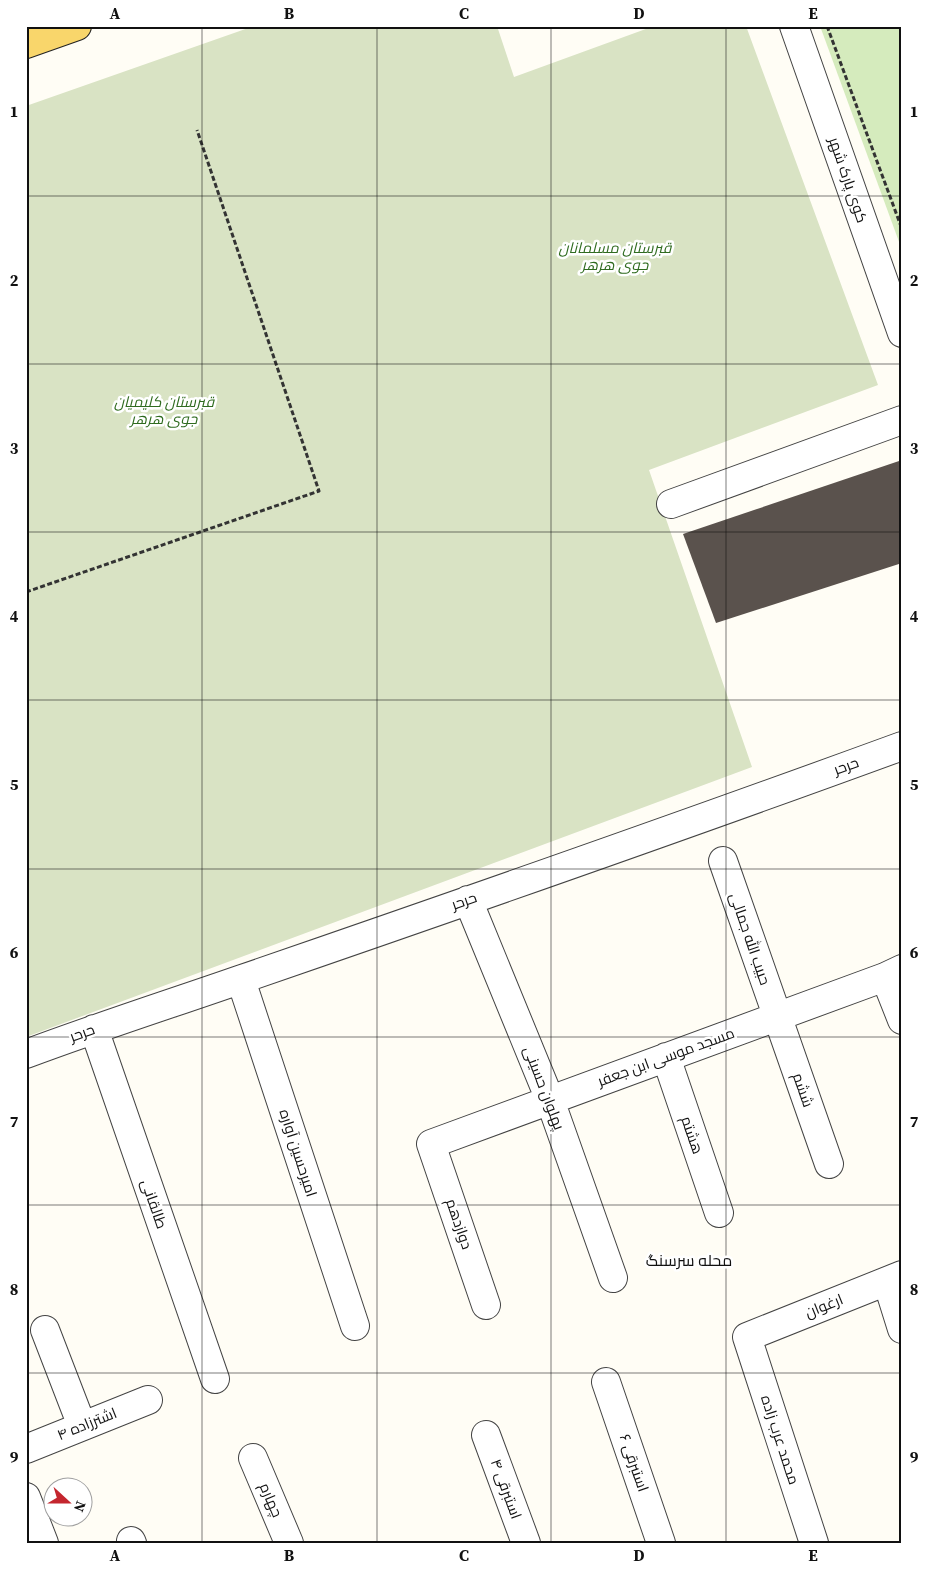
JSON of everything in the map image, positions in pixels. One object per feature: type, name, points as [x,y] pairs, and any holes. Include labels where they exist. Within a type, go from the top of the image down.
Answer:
[{"type":"main road","points":[[26,44],[78,26]]},
{"type":"street","name":"کوی پارک شهر","points":[[794,26],[902,333]]},
{"type":"street","points":[[671,504],[902,420]]},
{"type":"street","name":"حرحر","points":[[26,1054],[708,817],[902,746]]},
{"type":"street","name":"حبیب الله جمالی","points":[[724,861],[777,1016]]},
{"type":"street","name":"پهلوان حسینی","points":[[468,900],[550,1100],[613,1278]]},
{"type":"street","points":[[893,973],[902,1020]]},
{"type":"street","name":"مسجد موسی ابن جعفر","points":[[431,1144],[893,973]]},
{"type":"street","name":"امیرحسین آواره","points":[[241,980],[355,1326]]},
{"type":"street","name":"ششم","points":[[777,1016],[829,1164]]},
{"type":"street","name":"طالقانی","points":[[94,1029],[214,1379]]},
{"type":"street","name":"هشتم","points":[[666,1057],[719,1214]]},
{"type":"street","name":"دوازدهم","points":[[431,1144],[486,1305]]},
{"type":"street","points":[[894,1278],[902,1329]]},
{"type":"street","name":"ارغوان","points":[[747,1337],[894,1278]]},
{"type":"street","points":[[45,1330],[82,1426]]},
{"type":"street","name":"محمد عرب زاده","points":[[747,1337],[814,1543]]},
{"type":"street","name":"استبرقی ۶","points":[[606,1382],[661,1543]]},
{"type":"street","name":"اشترزاده ۴","points":[[26,1449],[148,1400]]},
{"type":"street","name":"استبرقی ۴","points":[[486,1435],[526,1543]]},
{"type":"street","name":"چهارم","points":[[253,1458],[289,1543]]},
{"type":"street","points":[[26,1497],[37,1539]]},
{"type":"path","points":[[827,26],[902,229]]},
{"type":"path","points":[[26,592],[319,490],[196,130]]},
{"type":"green space","name":"قبرستان مسلمانان جوی هرهر","points":[[254,26],[497,26],[514,77],[654,26],[746,26],[878,385],[649,470],[752,767],[26,1037],[26,106]]},
{"type":"green space","points":[[820,26],[902,26],[902,250]]},
{"type":"building","points":[[902,460],[902,563],[716,623],[683,534]]},
{"type":"district","name":"محله سرسنگ","points":[[689,1260]]},
{"type":"park label","name":"قبرستان کلیمیان جوی هرهر","points":[[164,410]]}]
